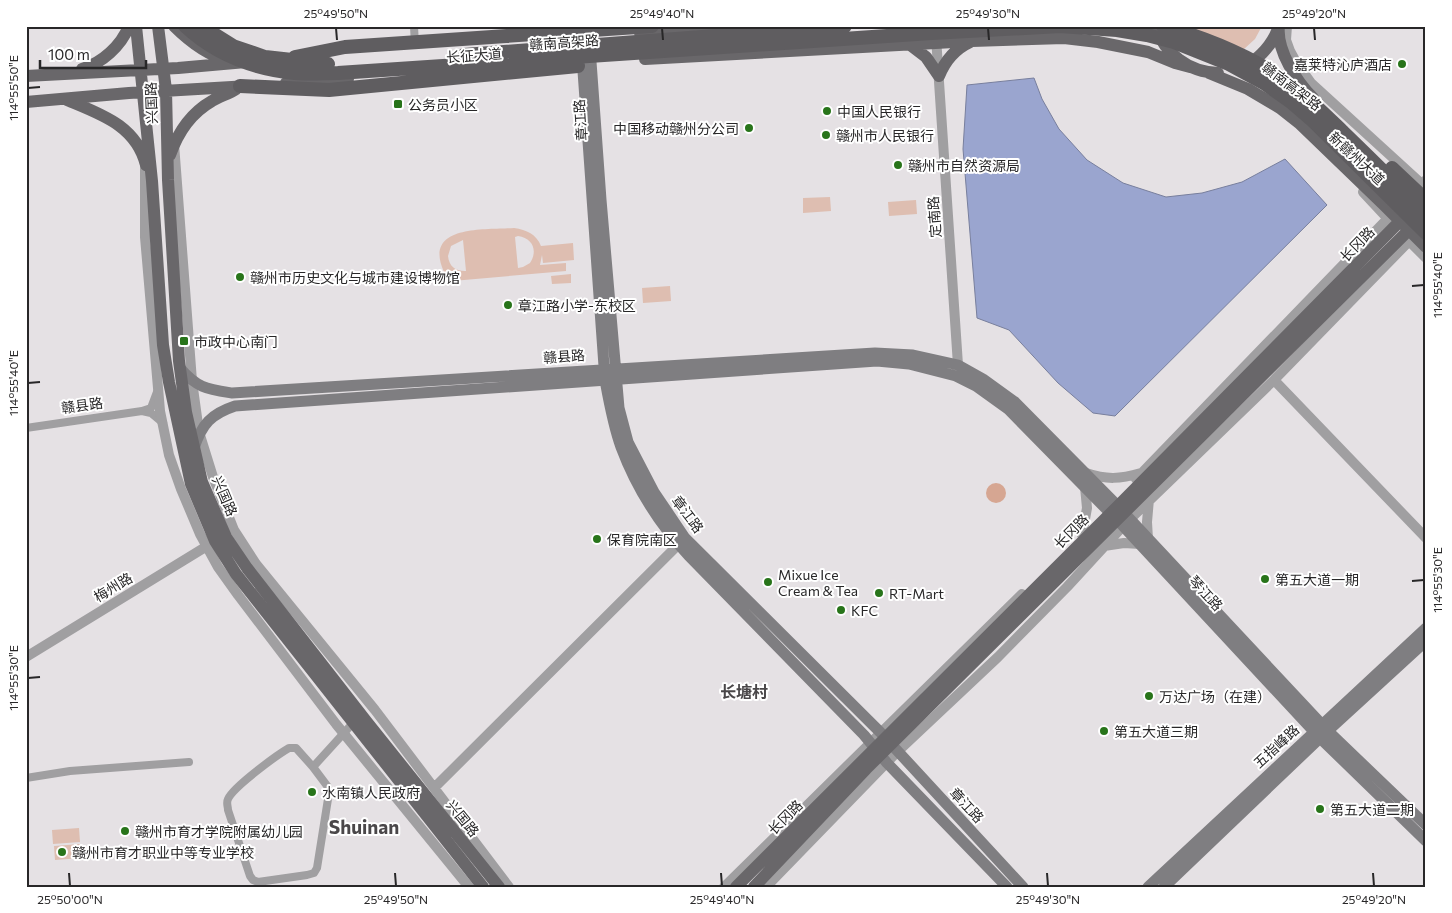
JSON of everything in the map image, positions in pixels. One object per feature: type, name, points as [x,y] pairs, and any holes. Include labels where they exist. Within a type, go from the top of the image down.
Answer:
[{"type":"highway","name":"赣南高架路","points":[[185,26],[199,39],[229,57],[261,68],[296,73],[338,72],[1060,26],[1087,27],[1147,35],[1174,42],[1245,72],[1291,102],[1313,121],[1405,227]]},
{"type":"highway","name":"赣南高架路","points":[[201,26],[233,46],[265,58],[338,65],[845,26]]},
{"type":"highway","points":[[294,57],[345,47],[652,26]]},
{"type":"highway","name":"赣南高架路","points":[[1163,26],[1219,46],[1268,70],[1290,84],[1315,105],[1426,214]]},
{"type":"highway","points":[[240,86],[329,90],[557,68],[733,46]]},
{"type":"highway","points":[[1315,105],[1423,194]]},
{"type":"main road","points":[[66,73],[97,63],[120,42],[128,26]]},
{"type":"main road","name":"兴国路","points":[[136,26],[152,181],[163,345],[191,484],[211,544],[483,887]]},
{"type":"main road","name":"兴国路","points":[[158,26],[166,90],[168,180],[180,368],[186,412],[202,482],[226,537],[247,568],[498,887]]},
{"type":"main road","points":[[174,26],[187,39],[208,53],[236,63]]},
{"type":"main road","name":"长征大道","points":[[26,76],[236,63],[584,31],[717,26]]},
{"type":"main road","points":[[1155,26],[1164,45],[1171,54],[1190,68]]},
{"type":"main road","points":[[1209,73],[1234,71],[1257,59],[1273,40],[1279,26]]},
{"type":"main road","name":"新赣州大道","points":[[1279,26],[1278,33],[1285,55],[1301,84],[1316,101],[1423,194]]},
{"type":"main road","name":"章江路","points":[[584,31],[611,374],[611,410],[620,445],[631,470],[644,496],[682,541],[878,752],[1007,887]]},
{"type":"main road","name":"长征大道","points":[[26,102],[166,90],[587,62],[909,44],[1064,38],[1098,42],[1148,52],[1175,63],[1209,73]]},
{"type":"main road","points":[[939,76],[945,63],[954,53],[972,41]]},
{"type":"main road","points":[[909,44],[926,57],[939,76]]},
{"type":"main road","name":"新赣州大道","points":[[1209,73],[1259,94],[1280,108],[1298,123],[1426,247]]},
{"type":"main road","points":[[168,180],[168,162],[174,143],[184,126],[197,112],[212,101],[240,86]]},
{"type":"main road","points":[[63,99],[101,114],[128,133],[136,141],[152,181]]},
{"type":"main road","name":"长冈路","points":[[1405,227],[1423,194]]},
{"type":"main road","name":"长冈路","points":[[736,887],[878,752],[1405,227],[1426,214]]},
{"type":"main road","name":"赣县路","points":[[194,448],[199,432],[211,418],[223,410],[235,406],[875,353],[912,355],[957,370]]},
{"type":"main road","name":"赣县路","points":[[180,368],[192,381],[210,390],[232,393],[611,374]]},
{"type":"main road","name":"琴江路","points":[[957,370],[983,379],[1015,402],[1086,473],[1118,514],[1426,841]]},
{"type":"main road","name":"琴江路","points":[[957,370],[1008,409],[1085,487],[1118,514]]},
{"type":"main road","name":"章江路","points":[[682,541],[888,742],[1023,887]]},
{"type":"main road","name":"五指峰路","points":[[1164,887],[1426,628]]},
{"type":"main road","name":"五指峰路","points":[[1148,887],[1321,731],[1426,641]]},
{"type":"main road","name":"琴江路","points":[[1321,731],[1426,825]]},
{"type":"main road","name":"长冈路","points":[[754,887],[878,752]]},
{"type":"street","points":[[414,26],[415,47]]},
{"type":"street","name":"定南路","points":[[935,26],[957,370]]},
{"type":"street","points":[[1287,26],[1286,40],[1290,51],[1312,83],[1423,194]]},
{"type":"street","points":[[166,90],[174,143],[192,381],[199,432],[213,477],[234,530],[256,564],[375,710],[509,887]]},
{"type":"street","points":[[144,92],[145,237],[157,390],[169,455],[181,489],[238,596],[344,733],[469,887]]},
{"type":"street","points":[[888,742],[998,657],[1067,587],[1104,546],[1118,514],[1142,473],[1405,227],[1426,224]]},
{"type":"street","points":[[1405,227],[1426,258]]},
{"type":"street","points":[[888,742],[1082,535],[1149,499],[1274,380],[1405,227]]},
{"type":"street","points":[[1274,380],[1426,538]]},
{"type":"street","points":[[142,411],[151,408],[156,399],[157,390]]},
{"type":"street","points":[[142,411],[151,413],[163,424]]},
{"type":"street","name":"赣县路","points":[[26,428],[142,411]]},
{"type":"street","points":[[1086,473],[1099,477],[1120,479],[1142,473]]},
{"type":"street","points":[[1082,535],[1087,508],[1085,487]]},
{"type":"street","points":[[1104,546],[1144,542],[1149,499]]},
{"type":"street","points":[[434,788],[682,541]]},
{"type":"street","name":"梅州路","points":[[26,657],[211,544]]},
{"type":"street","points":[[313,767],[353,722]]},
{"type":"street","points":[[289,748],[296,748],[313,767],[328,788],[317,868],[314,873],[307,875],[258,882],[254,880],[250,876],[228,810],[228,797],[239,786],[289,748]]},
{"type":"street","points":[[724,887],[878,752]]},
{"type":"street","points":[[766,887],[878,752]]},
{"type":"street","points":[[26,778],[70,771],[189,762]]},
{"type":"shaded area","points":[[1168,26],[1262,26],[1255,39],[1243,50]]},
{"type":"shaded area","points":[[830,197],[831,211],[803,213],[803,198]]},
{"type":"shaded area","points":[[916,200],[917,214],[889,216],[888,202]]},
{"type":"shaded area","points":[[514,228],[527,231],[536,238],[541,246],[573,243],[574,260],[543,263],[542,255],[540,265],[566,263],[566,271],[441,282],[440,272],[444,272],[440,256],[442,245],[449,238],[474,230]],"holes":[[[515,237],[527,239],[534,250],[530,263],[518,268]],[[463,240],[466,271],[453,267],[448,256],[451,246]]]},
{"type":"shaded area","points":[[571,274],[571,283],[552,284],[551,276]]},
{"type":"shaded area","points":[[670,286],[671,301],[643,303],[642,288]]},
{"type":"shaded area","points":[[996,483],[1003,486],[1006,493],[1003,500],[996,503],[989,500],[986,493],[989,486]]},
{"type":"shaded area","points":[[79,828],[80,842],[53,844],[52,830]]},
{"type":"shaded area","points":[[80,844],[81,858],[55,860],[54,846]]},
{"type":"water","points":[[1034,78],[1042,99],[1059,129],[1087,160],[1123,183],[1166,197],[1202,193],[1242,182],[1285,159],[1327,205],[1115,416],[1093,413],[1058,383],[1009,330],[977,318],[963,149],[967,85]]},
{"type":"place","name":"嘉莱特沁庐酒店","points":[[1402,64]]},
{"type":"place","name":"公务员小区","points":[[398,104]]},
{"type":"place","name":"中国人民银行","points":[[827,111]]},
{"type":"place","name":"中国移动赣州分公司","points":[[749,128]]},
{"type":"place","name":"赣州市人民银行","points":[[826,135]]},
{"type":"place","name":"赣州市自然资源局","points":[[898,165]]},
{"type":"place","name":"赣州市历史文化与城市建设博物馆","points":[[240,277]]},
{"type":"place","name":"章江路小学-东校区","points":[[508,305]]},
{"type":"place","name":"市政中心南门","points":[[184,341]]},
{"type":"place","name":"保育院南区","points":[[597,539]]},
{"type":"place","name":"第五大道一期","points":[[1265,579]]},
{"type":"place","name":"Mixue Ice Cream & Tea","points":[[768,582]]},
{"type":"place","name":"RT-Mart","points":[[879,593]]},
{"type":"place","name":"KFC","points":[[841,610]]},
{"type":"place","name":"万达广场（在建）","points":[[1149,696]]},
{"type":"place","name":"第五大道三期","points":[[1104,731]]},
{"type":"place","name":"水南镇人民政府","points":[[312,792]]},
{"type":"place","name":"第五大道二期","points":[[1320,809]]},
{"type":"place","name":"赣州市育才学院附属幼儿园","points":[[125,831]]},
{"type":"place","name":"赣州市育才职业中等专业学校","points":[[62,852]]},
{"type":"district","name":"长塘村","points":[[744,691]]},
{"type":"district","name":"Shuinan","points":[[364,826]]}]
